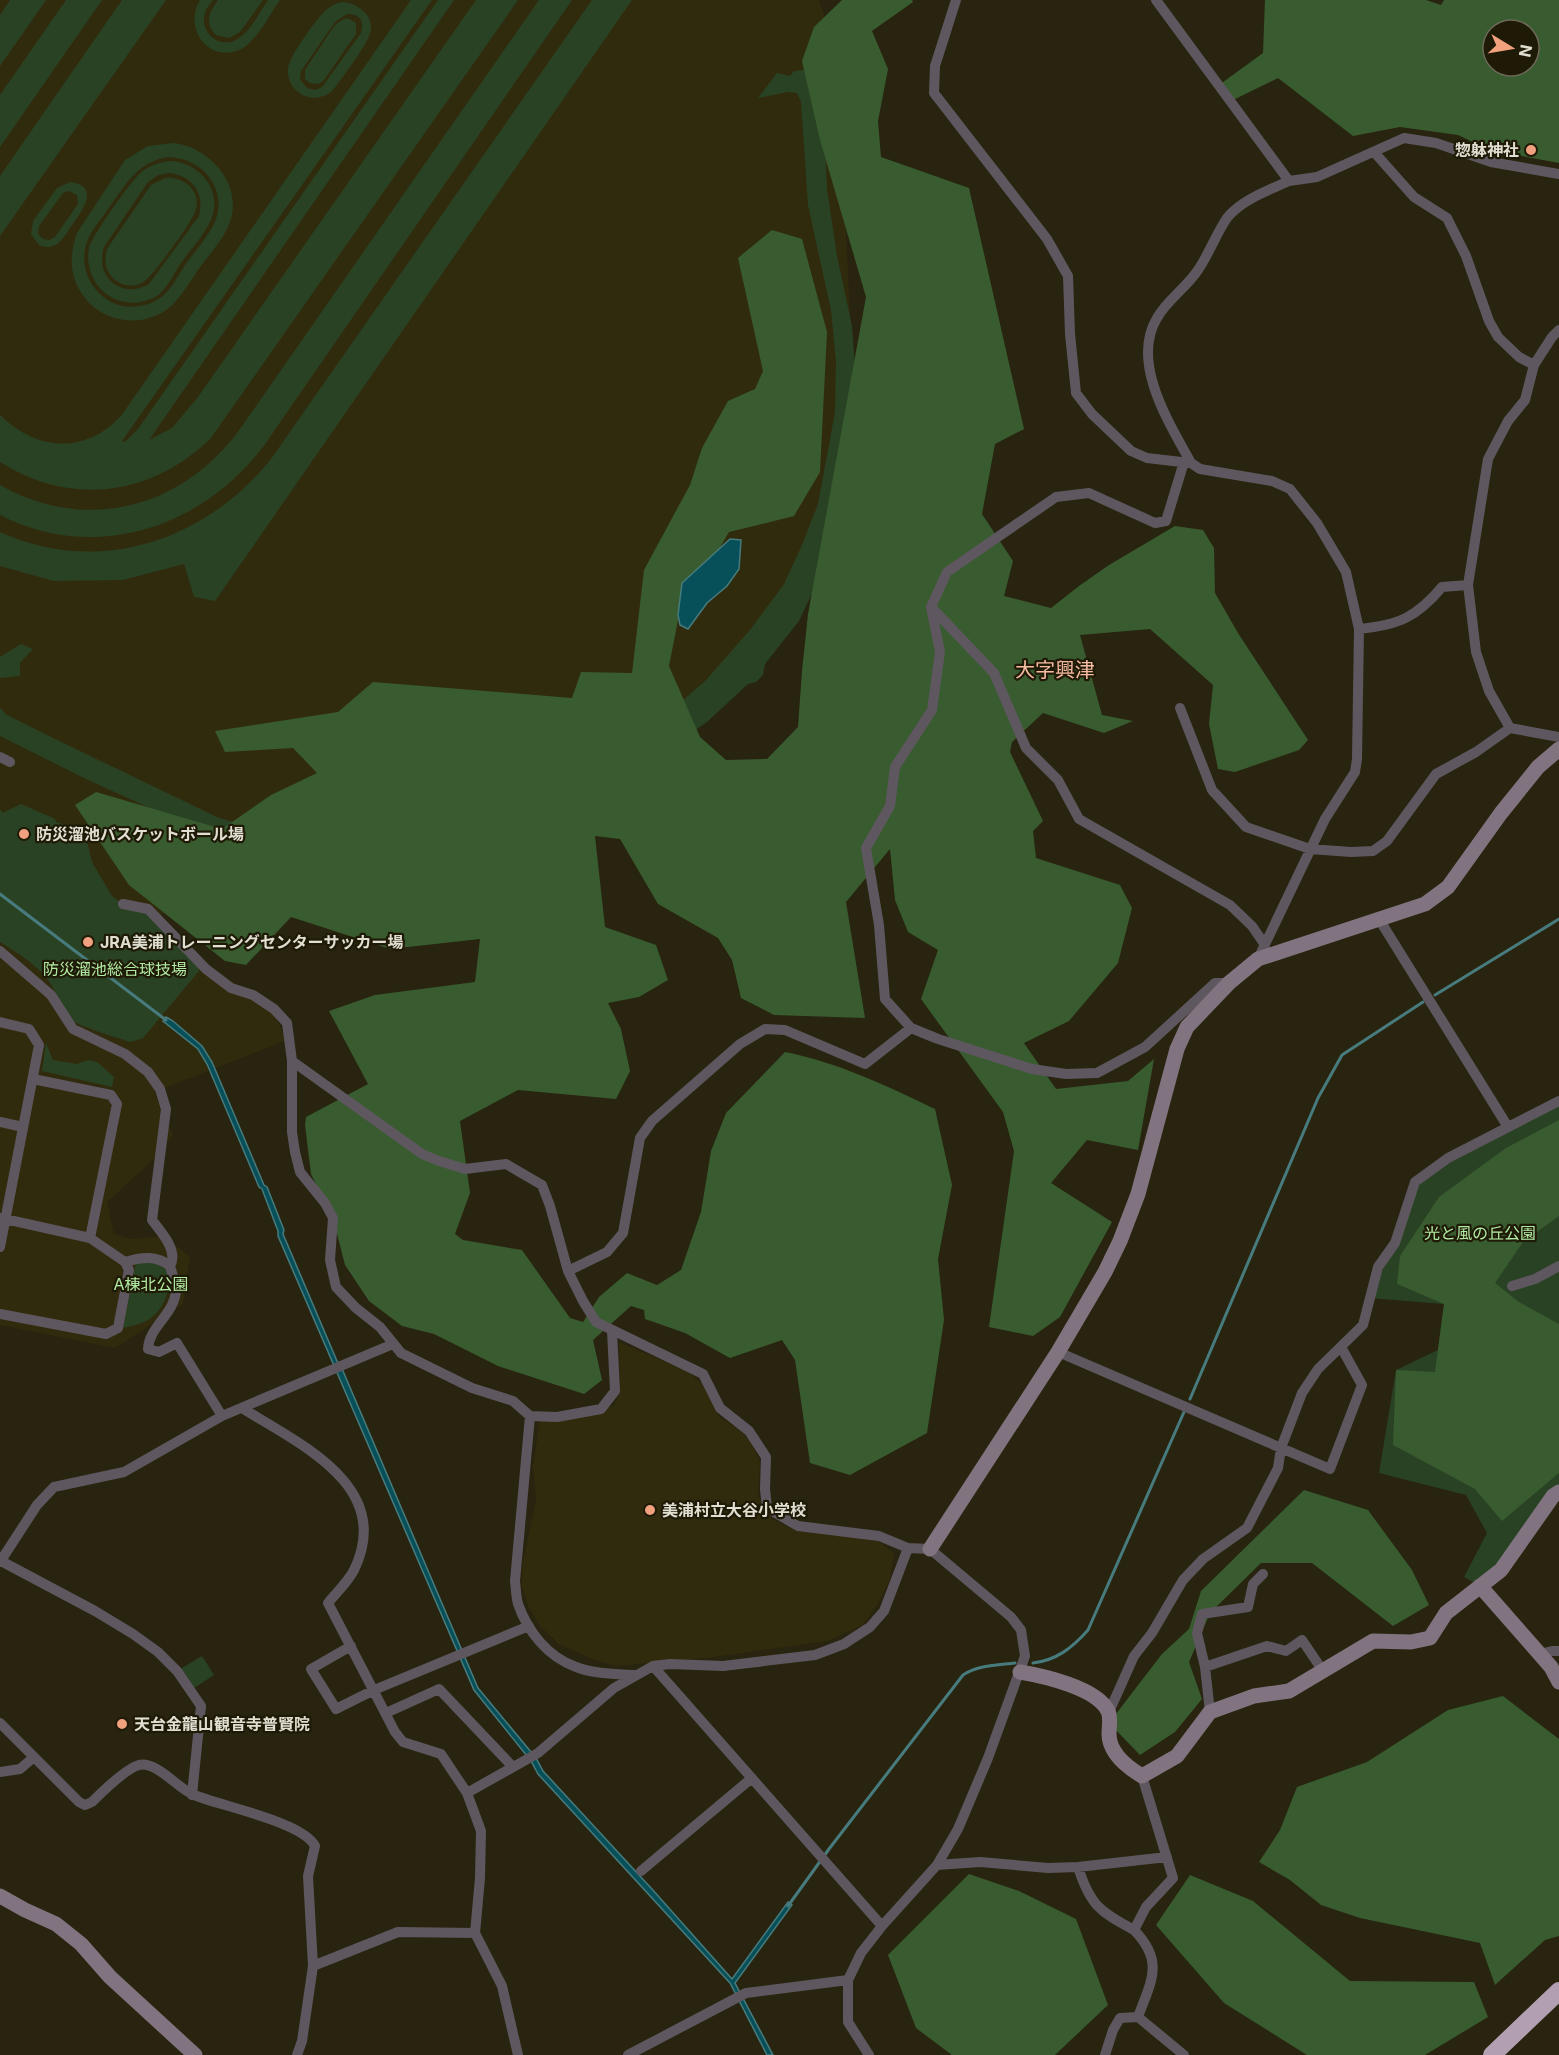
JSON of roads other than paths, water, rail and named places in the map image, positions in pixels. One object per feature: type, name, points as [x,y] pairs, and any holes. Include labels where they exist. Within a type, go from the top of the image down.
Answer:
[{"type":"highway","points":[[1492,2055],[1559,1991]]},
{"type":"street","points":[[956,0],[935,66],[934,93],[1047,239],[1068,276],[1070,334],[1076,393],[1092,414],[1131,451],[1147,458],[1188,462],[1200,469],[1272,481],[1290,489],[1312,515],[1346,572],[1359,630],[1355,772],[1325,819],[1258,959]]},
{"type":"street","points":[[1156,0],[1289,181]]},
{"type":"street","points":[[1229,983],[1215,983],[1146,1047],[1097,1073],[1066,1074],[1032,1069],[959,1046],[911,1028],[885,999],[879,926],[866,848],[890,806],[895,767],[932,710],[940,652],[931,607],[947,572],[1056,497],[1089,493],[1155,523],[1166,521],[1188,462],[1148,369],[1151,334],[1156,318],[1198,272],[1227,218],[1238,207],[1289,181],[1317,177],[1404,138],[1436,143],[1491,162],[1559,174]]},
{"type":"street","points":[[1374,152],[1414,197],[1448,218],[1466,256],[1489,321],[1498,337],[1519,357],[1534,365]]},
{"type":"street","points":[[1510,728],[1489,691],[1476,652],[1468,585],[1488,459],[1508,421],[1525,400],[1534,365],[1551,337],[1559,330]]},
{"type":"street","points":[[1359,630],[1399,623],[1429,602],[1442,587],[1468,585]]},
{"type":"street","points":[[931,607],[994,673],[1026,748],[1058,780],[1079,819],[1230,906],[1252,927],[1265,945]]},
{"type":"street","points":[[1180,708],[1212,790],[1246,827],[1310,849],[1373,851],[1388,841],[1436,774],[1476,752],[1510,728],[1559,737]]},
{"type":"street","points":[[930,1549],[1058,1352],[1105,1272],[1138,1194],[1177,1049],[1187,1027],[1229,983],[1258,959],[1425,904],[1448,887],[1501,813],[1538,767],[1559,749]]},
{"type":"street","points":[[123,904],[148,909],[206,969],[231,988],[253,995],[274,1009],[287,1023],[292,1061],[292,1132],[295,1152],[300,1172],[325,1203],[333,1218],[330,1260],[336,1287],[356,1308],[380,1327],[401,1353],[462,1384],[513,1401],[530,1416],[557,1417],[601,1409],[615,1391],[612,1331]]},
{"type":"street","points":[[1379,919],[1508,1127]]},
{"type":"street","points":[[0,951],[51,995],[73,1029],[125,1054],[148,1072],[160,1089],[166,1109],[152,1220],[170,1246],[173,1262],[170,1266],[176,1288],[172,1306],[148,1340],[148,1349],[159,1352],[177,1344],[222,1416]]},
{"type":"street","points":[[0,1022],[29,1029],[39,1045],[3,1218],[0,1247]]},
{"type":"street","points":[[568,1271],[607,1252],[623,1233],[640,1138],[652,1121],[740,1044],[765,1029],[785,1030],[866,1064],[911,1028]]},
{"type":"street","points":[[292,1061],[422,1154],[465,1169],[506,1164],[542,1185],[568,1271],[596,1322],[703,1374],[720,1408],[749,1431],[766,1457],[767,1508],[798,1526],[879,1536],[908,1548],[930,1549],[1011,1617],[1021,1630],[1025,1647],[1020,1672],[988,1758],[958,1829],[937,1865],[861,1953],[848,1980],[848,2022],[869,2055]]},
{"type":"street","points":[[33,1079],[111,1095],[117,1104],[90,1238]]},
{"type":"street","points":[[1134,1930],[1146,1907],[1173,1878],[1142,1776],[1119,1759],[1109,1738],[1109,1712],[1134,1656],[1152,1633],[1183,1580],[1203,1559],[1247,1528],[1278,1468],[1281,1448],[1302,1393],[1318,1369],[1363,1325],[1378,1267],[1395,1244],[1415,1182],[1448,1158],[1559,1101]]},
{"type":"street","points":[[0,1122],[23,1127]]},
{"type":"street","points":[[0,1314],[106,1334],[118,1328],[129,1270],[125,1262],[90,1238],[3,1218]]},
{"type":"street","points":[[125,1262],[143,1257],[159,1260],[170,1266]]},
{"type":"street","points":[[1512,1286],[1535,1279],[1559,1266]]},
{"type":"street","points":[[192,1795],[201,1706],[177,1671],[158,1652],[133,1634],[95,1611],[0,1561],[37,1505],[54,1487],[124,1472],[222,1416],[393,1344]]},
{"type":"street","points":[[1058,1352],[1330,1469],[1362,1385],[1341,1347]]},
{"type":"street","points":[[242,1408],[317,1454],[349,1485],[360,1506],[363,1529],[359,1554],[353,1571],[328,1603],[395,1732],[404,1742],[441,1754],[467,1793],[481,1831],[475,1933],[502,1986],[518,2055]]},
{"type":"street","points":[[530,1416],[515,1581],[518,1604],[529,1626],[544,1647],[561,1659],[577,1668],[635,1676]]},
{"type":"street","points":[[1142,1776],[1147,1771],[1177,1756],[1210,1712],[1254,1696],[1289,1691],[1372,1641],[1411,1642],[1430,1638],[1446,1613],[1501,1570],[1553,1496],[1559,1492]]},
{"type":"street","points":[[467,1793],[536,1754],[614,1688],[653,1666],[670,1664],[723,1666],[815,1655],[844,1644],[870,1627],[884,1611],[908,1548]]},
{"type":"street","points":[[1210,1712],[1205,1667],[1197,1633],[1202,1614],[1248,1607],[1253,1584],[1263,1574]]},
{"type":"street","points":[[1480,1586],[1551,1667],[1559,1682]]},
{"type":"street","points":[[351,1646],[311,1669],[336,1708],[529,1626]]},
{"type":"street","points":[[1205,1667],[1267,1646],[1286,1651],[1302,1640],[1323,1671]]},
{"type":"street","points":[[1539,1654],[1559,1651]]},
{"type":"street","points":[[653,1666],[882,1926]]},
{"type":"street","points":[[1020,1672],[1084,1691],[1098,1698],[1109,1712]]},
{"type":"street","points":[[386,1713],[440,1689],[513,1767]]},
{"type":"street","points":[[0,1723],[79,1802],[85,1805],[92,1802],[129,1770],[140,1765],[153,1767],[192,1795],[293,1828],[311,1839],[315,1846],[308,1876],[313,1966],[302,2041],[297,2055]]},
{"type":"street","points":[[0,1772],[20,1768],[34,1757]]},
{"type":"street","points":[[641,1871],[752,1778]]},
{"type":"street","points":[[937,1865],[980,1862],[1048,1868],[1078,1867],[1167,1857]]},
{"type":"street","points":[[1078,1867],[1085,1890],[1105,1914],[1134,1930],[1146,1942],[1154,1965],[1138,2017]]},
{"type":"street","points":[[0,1896],[57,1924],[81,1944],[110,1977],[195,2055]]},
{"type":"street","points":[[313,1966],[398,1932],[475,1933]]},
{"type":"street","points":[[628,2055],[746,1993],[848,1980]]},
{"type":"street","points":[[1105,2055],[1113,2030],[1120,2018],[1138,2017],[1184,2055]]},
{"type":"water","points":[[730,539],[741,540],[739,569],[727,586],[707,603],[688,629],[680,625],[678,615],[682,583]]},
{"type":"water","points":[[166,1017],[202,1046],[212,1062],[264,1185],[267,1187],[284,1230],[283,1234],[478,1688],[536,1758],[543,1771],[732,1979],[788,1902],[792,1905],[735,1983],[773,2055],[767,2055],[730,1983],[538,1774],[531,1761],[474,1690],[278,1236],[262,1189],[259,1187],[207,1064],[198,1049],[163,1021]]},
{"type":"waterway","points":[[0,894],[166,1020]]},
{"type":"waterway","points":[[1435,995],[1559,919]]},
{"type":"waterway","points":[[1190,1399],[1318,1098],[1342,1055],[1423,1002]]},
{"type":"waterway","points":[[1033,1663],[1063,1652],[1088,1630],[1184,1412]]},
{"type":"waterway","points":[[788,1906],[963,1675],[981,1667],[1015,1663]]},
{"type":"place","name":"惣躰神社","points":[[1531,150]]},
{"type":"place","name":"防災溜池バスケットボール場","points":[[24,834]]},
{"type":"place","name":"JRA美浦トレーニングセンターサッカー場","points":[[88,942]]},
{"type":"place","name":"美浦村立大谷小学校","points":[[650,1510]]},
{"type":"place","name":"天台金龍山観音寺普賢院","points":[[122,1724]]},
{"type":"district","name":"大字興津","points":[[1055,670]]},
{"type":"park label","name":"防災溜池総合球技場","points":[[115,969]]},
{"type":"park label","name":"光と風の丘公園","points":[[1480,1233]]},
{"type":"park label","name":"A棟北公園","points":[[151,1284]]}]
